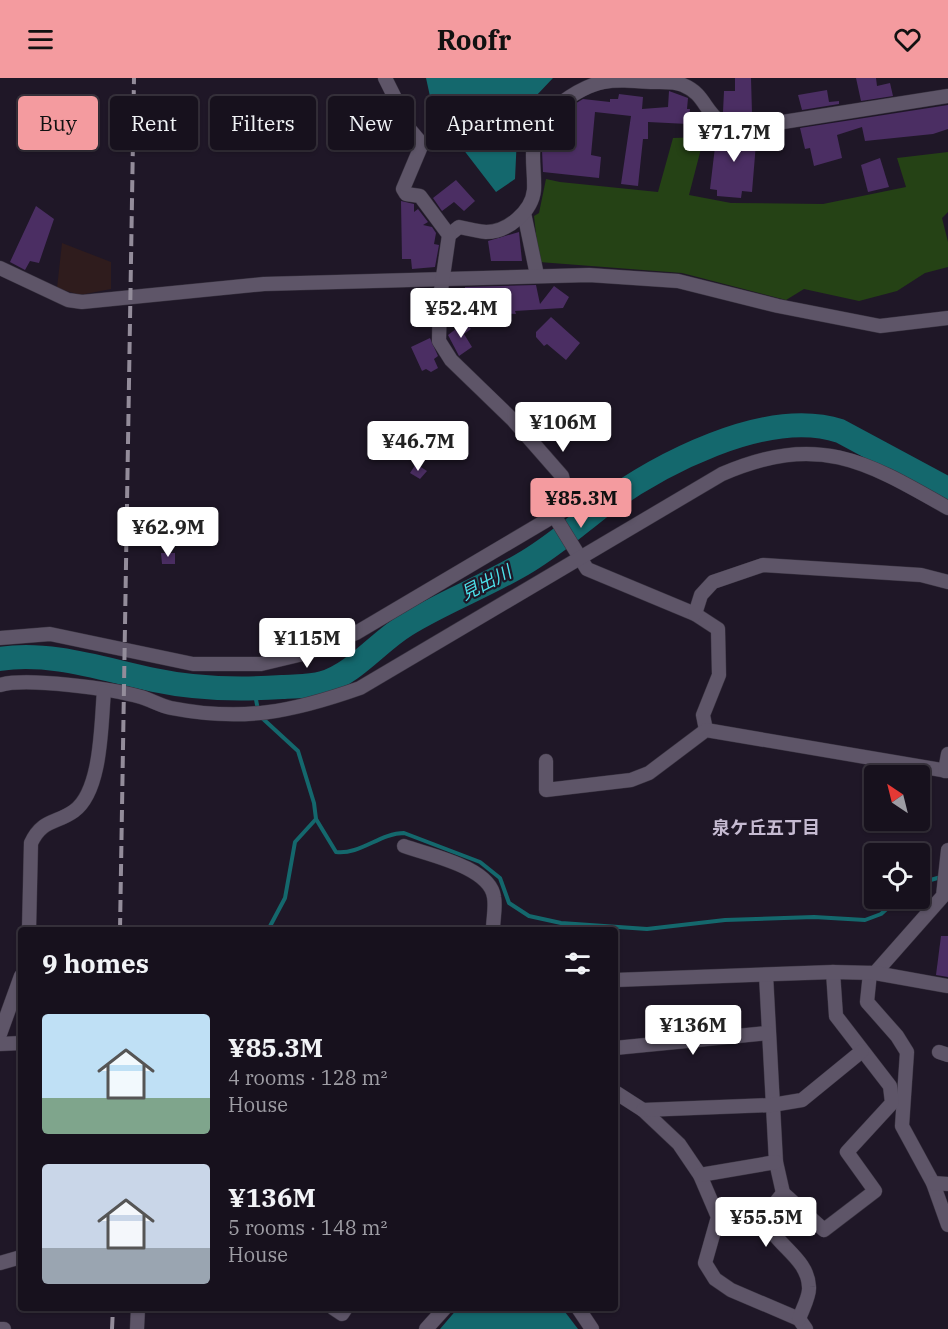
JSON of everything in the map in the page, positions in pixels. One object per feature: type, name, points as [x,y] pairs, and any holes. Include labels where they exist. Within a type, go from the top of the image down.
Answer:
[{"type":"street","points":[[0,638],[50,634],[193,664],[261,664],[307,653],[356,633],[569,507],[562,476],[513,420],[451,360],[439,341],[440,297],[449,235],[420,196],[406,194],[403,189],[422,144],[401,119],[397,102],[385,78]]},
{"type":"street","points":[[449,235],[459,227],[487,232],[498,230],[514,222],[524,213],[534,193],[532,156],[537,134],[550,112],[585,85],[615,79],[681,84],[699,94],[714,118],[721,122],[783,122],[948,96]]},
{"type":"street","points":[[524,213],[537,275]]},
{"type":"street","points":[[0,268],[68,300],[82,302],[264,284],[537,275],[678,281],[778,306],[880,326],[948,318]]},
{"type":"street","points":[[0,685],[39,681],[140,696],[169,708],[243,716],[272,713],[314,704],[360,688],[722,474],[755,460],[784,455],[842,458],[868,465],[948,508]]},
{"type":"street","points":[[555,517],[587,569],[695,614],[718,629],[719,675],[703,716],[706,730]]},
{"type":"street","points":[[695,614],[701,595],[713,582],[763,565],[921,575],[948,582]]},
{"type":"street","points":[[28,927],[31,843],[36,832],[45,824],[73,812],[82,804],[93,784],[104,691]]},
{"type":"street","points":[[546,761],[546,790],[631,780],[649,773],[706,730],[946,771],[948,754]]},
{"type":"street","points":[[404,846],[465,867],[481,876],[491,887],[495,898],[493,927]]},
{"type":"street","points":[[948,850],[943,896],[872,973],[867,1002],[897,1036],[907,1052],[902,1126],[933,1184],[948,1225]]},
{"type":"street","points":[[766,975],[776,1162],[783,1193],[824,1230],[875,1191],[848,1152],[892,1103],[890,1086],[836,1016],[833,972]]},
{"type":"street","points":[[618,980],[833,972],[872,973],[948,986]]},
{"type":"street","points":[[0,1034],[18,984]]},
{"type":"street","points":[[618,1048],[768,1033]]},
{"type":"street","points":[[0,1044],[18,1043]]},
{"type":"street","points":[[643,1110],[772,1105],[802,1100],[862,1051]]},
{"type":"street","points":[[618,1100],[643,1110],[679,1144],[700,1175],[718,1217],[705,1263],[715,1280],[803,1324],[809,1288],[800,1260],[767,1226],[765,1216],[783,1193]]},
{"type":"street","points":[[700,1175],[776,1162]]},
{"type":"street","points":[[933,1184],[948,1184]]},
{"type":"street","points":[[0,1263],[18,1258]]},
{"type":"street","points":[[137,1329],[138,1311]]},
{"type":"street","points":[[426,1329],[442,1311]]},
{"type":"street","points":[[580,1311],[592,1329]]},
{"type":"shaded area","points":[[426,78],[553,78],[536,96],[430,96]]},
{"type":"shaded area","points":[[704,137],[689,195],[731,203],[823,204],[906,187],[897,158],[948,152],[948,212],[942,218],[948,242],[948,267],[925,273],[897,291],[859,301],[804,289],[786,300],[682,273],[539,262],[534,216],[539,213],[546,179],[658,192],[673,138]]},
{"type":"shaded area","points":[[464,150],[516,150],[515,179],[496,192]]},
{"type":"shaded area","points":[[62,243],[111,262],[111,289],[80,295],[57,288]]},
{"type":"shaded area","points":[[455,1311],[564,1311],[578,1329],[440,1329]]},
{"type":"building","points":[[735,78],[751,78],[752,113],[723,112],[724,91],[735,91]]},
{"type":"building","points":[[856,78],[876,78],[877,86],[890,83],[893,96],[861,101]]},
{"type":"building","points":[[827,90],[829,102],[839,101],[839,104],[802,110],[798,95]]},
{"type":"building","points":[[669,91],[688,98],[687,109],[690,109],[688,124],[648,122],[648,139],[643,139],[638,186],[621,184],[631,116],[595,112],[591,155],[601,157],[599,178],[543,172],[542,150],[575,150],[575,104],[583,99],[610,102],[610,99],[618,99],[619,94],[643,97],[642,109],[668,107]]},
{"type":"building","points":[[948,105],[948,129],[933,134],[865,141],[862,127],[837,135],[842,158],[814,166],[810,148],[805,149],[800,128]]},
{"type":"building","points":[[717,130],[757,131],[752,192],[742,191],[741,198],[717,196],[717,190],[710,189]]},
{"type":"building","points":[[880,158],[889,187],[868,192],[861,165]]},
{"type":"building","points":[[456,180],[475,201],[464,211],[454,202],[442,211],[433,198]]},
{"type":"building","points":[[401,201],[414,204],[414,212],[418,209],[428,222],[423,225],[432,227],[436,233],[434,244],[439,245],[435,267],[412,269],[411,259],[402,259]]},
{"type":"building","points":[[36,206],[54,219],[39,263],[30,261],[25,270],[10,262]]},
{"type":"building","points":[[519,232],[522,261],[491,261],[488,241]]},
{"type":"building","points":[[536,285],[540,304],[554,286],[569,297],[563,308],[515,311],[516,314],[501,313],[501,309],[453,314],[450,292],[465,290],[465,287]]},
{"type":"building","points":[[551,317],[580,343],[566,360],[547,344],[544,346],[536,337],[536,332]]},
{"type":"building","points":[[465,322],[471,329],[464,334],[472,347],[459,356],[448,335]]},
{"type":"building","points":[[430,338],[438,356],[434,359],[438,368],[431,372],[426,369],[422,371],[411,347]]},
{"type":"building","points":[[416,464],[427,471],[420,479],[410,473]]},
{"type":"building","points":[[161,553],[175,553],[175,564],[162,564]]},
{"type":"building","points":[[941,936],[948,936],[948,977],[936,975]]},
{"type":"waterway","name":"見出川","points":[[0,659],[19,657],[58,659],[154,680],[202,687],[266,688],[323,683],[346,672],[406,625],[513,570],[537,555],[622,492],[650,475],[713,444],[779,427],[811,426],[840,431],[948,489]]},
{"type":"waterway","points":[[254,689],[258,710]]},
{"type":"waterway","points":[[261,717],[298,751],[314,803],[316,819],[336,852],[353,850],[387,836],[404,833],[480,862],[500,878],[509,903],[529,916],[561,923],[647,929],[725,920],[814,917],[865,920],[881,914],[887,909]]},
{"type":"waterway","points":[[270,927],[285,898],[295,842],[316,819]]},
{"type":"waterway","points":[[930,880],[941,877]]},
{"type":"railway","points":[[120,927],[134,78]]},
{"type":"railway","points":[[112,1329],[113,1311]]},
{"type":"district","name":"泉ケ丘五丁目","points":[[766,828]]}]
